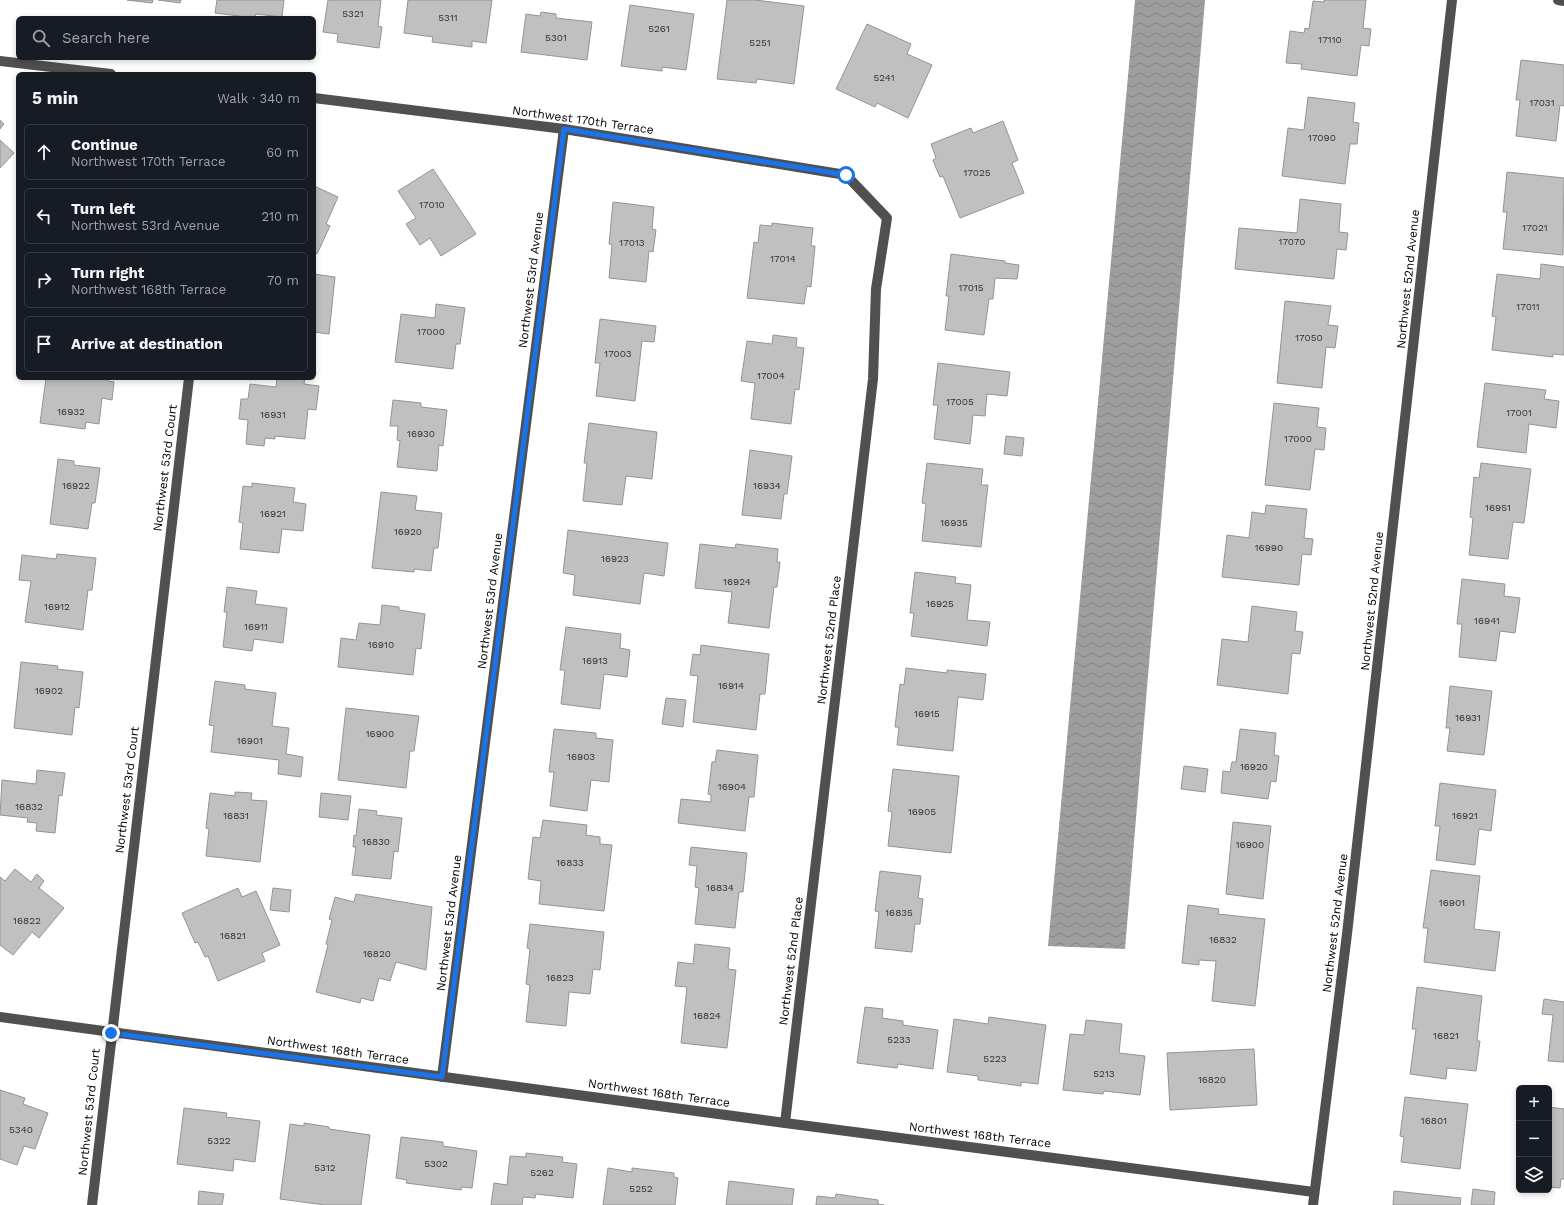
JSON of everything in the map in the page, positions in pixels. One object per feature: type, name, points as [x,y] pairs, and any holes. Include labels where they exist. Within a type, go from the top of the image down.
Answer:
[{"type":"street","name":"Northwest 52nd Avenue","points":[[1313,1205],[1347,934],[1452,0]]},
{"type":"street","points":[[1558,0],[1564,1]]},
{"type":"street","points":[[0,61],[94,72]]},
{"type":"street","name":"Northwest 170th Terrace","points":[[316,98],[564,129],[846,175]]},
{"type":"street","name":"Northwest 53rd Avenue","points":[[442,1077],[564,129]]},
{"type":"street","name":"Northwest 52nd Place","points":[[785,1123],[873,379],[876,289],[887,218],[846,175]]},
{"type":"street","name":"Northwest 53rd Court","points":[[92,1205],[189,380]]},
{"type":"street","name":"Northwest 168th Terrace","points":[[0,1017],[785,1123],[1314,1192]]},
{"type":"water","points":[[1135,0],[1205,0],[1125,949],[1048,946]]},
{"type":"building","points":[[127,0],[153,0],[152,3]]},
{"type":"building","points":[[158,0],[181,0],[180,3]]},
{"type":"building","points":[[217,0],[284,0],[282,16],[256,14],[256,16],[239,16],[215,13]]},
{"type":"building","points":[[328,0],[381,0],[378,26],[382,27],[379,48],[337,42],[338,34],[323,32]]},
{"type":"building","points":[[408,0],[492,0],[486,43],[472,41],[472,47],[432,42],[433,37],[404,33]]},
{"type":"building","points":[[727,0],[755,0],[804,6],[794,84],[757,79],[756,83],[717,79]]},
{"type":"building","points":[[1324,0],[1366,0],[1363,28],[1371,29],[1369,46],[1361,45],[1357,76],[1301,69],[1302,64],[1286,63],[1290,31],[1304,33],[1305,28],[1309,29],[1313,1],[1324,2]]},
{"type":"building","points":[[630,5],[694,14],[686,70],[662,67],[662,71],[621,66]]},
{"type":"building","points":[[541,12],[556,14],[556,18],[592,22],[587,60],[521,52],[526,14],[540,16]]},
{"type":"building","points":[[867,24],[911,44],[907,54],[932,65],[908,118],[877,103],[875,107],[836,89]]},
{"type":"building","points":[[1521,60],[1564,65],[1564,106],[1560,105],[1556,141],[1516,136],[1520,100],[1516,100]]},
{"type":"building","points":[[1308,97],[1355,103],[1353,122],[1359,123],[1357,144],[1350,144],[1345,184],[1282,176],[1288,128],[1304,130]]},
{"type":"building","points":[[0,120],[4,124],[0,129]]},
{"type":"building","points":[[1003,121],[1018,160],[1012,163],[1024,193],[960,218],[943,176],[940,177],[936,168],[933,160],[936,158],[931,144],[971,128],[973,133]]},
{"type":"building","points":[[0,140],[14,153],[0,168]]},
{"type":"building","points":[[433,169],[476,234],[441,256],[430,238],[420,245],[406,224],[416,218],[398,191]]},
{"type":"building","points":[[1507,172],[1564,178],[1563,255],[1503,249],[1507,212],[1503,212]]},
{"type":"building","points":[[316,187],[338,197],[326,224],[330,226],[317,254]]},
{"type":"building","points":[[1300,199],[1341,204],[1339,232],[1348,233],[1346,250],[1337,249],[1334,279],[1235,269],[1239,228],[1297,233]]},
{"type":"building","points":[[613,202],[654,207],[652,229],[656,230],[653,252],[649,251],[646,282],[609,278],[612,245],[609,244]]},
{"type":"building","points":[[772,223],[813,228],[811,246],[815,246],[811,287],[807,286],[804,304],[747,298],[754,242],[758,243],[760,225],[772,226]]},
{"type":"building","points":[[951,254],[1005,261],[1005,263],[1019,265],[1017,279],[995,278],[993,299],[989,299],[984,335],[945,330],[949,296],[946,296]]},
{"type":"building","points":[[1541,264],[1564,267],[1564,355],[1553,354],[1553,357],[1492,350],[1496,317],[1492,316],[1497,274],[1540,279]]},
{"type":"building","points":[[316,274],[335,277],[329,334],[316,332]]},
{"type":"building","points":[[1285,301],[1331,306],[1328,325],[1338,326],[1335,348],[1326,347],[1322,388],[1277,383]]},
{"type":"building","points":[[436,304],[465,308],[460,344],[456,344],[453,369],[395,362],[401,314],[435,318]]},
{"type":"building","points":[[600,319],[656,326],[654,342],[642,341],[635,401],[596,396],[600,363],[595,363]]},
{"type":"building","points":[[773,335],[797,338],[796,347],[804,348],[799,390],[795,389],[791,424],[751,419],[755,383],[741,381],[747,341],[772,344]]},
{"type":"building","points":[[938,363],[1010,372],[1007,396],[987,394],[985,416],[973,415],[970,444],[934,439],[938,405],[933,405]]},
{"type":"building","points":[[46,380],[108,380],[114,382],[112,400],[102,398],[99,424],[86,422],[85,429],[40,423]]},
{"type":"building","points":[[277,380],[305,380],[304,384],[319,386],[316,410],[308,409],[305,439],[275,436],[275,439],[265,438],[264,446],[246,444],[248,420],[239,419],[241,399],[248,399],[250,384],[276,387]]},
{"type":"building","points":[[1485,383],[1546,390],[1544,399],[1559,401],[1556,428],[1529,424],[1526,453],[1477,447]]},
{"type":"building","points":[[393,400],[421,403],[421,407],[447,410],[443,446],[439,445],[437,471],[397,467],[400,441],[397,440],[398,426],[390,426]]},
{"type":"building","points":[[1274,403],[1319,408],[1317,427],[1326,428],[1324,450],[1315,449],[1310,490],[1265,485]]},
{"type":"building","points":[[589,423],[657,432],[652,479],[626,476],[622,505],[583,501],[587,463],[584,463]]},
{"type":"building","points":[[1006,436],[1024,438],[1022,456],[1004,454]]},
{"type":"building","points":[[750,450],[792,456],[787,494],[784,494],[781,519],[742,515]]},
{"type":"building","points":[[58,459],[74,461],[74,465],[100,468],[95,503],[92,503],[88,529],[50,524]]},
{"type":"building","points":[[927,463],[983,469],[981,485],[988,485],[981,547],[922,541],[926,504],[922,503]]},
{"type":"building","points":[[1481,463],[1531,469],[1524,523],[1513,522],[1508,559],[1469,555],[1473,518],[1470,517],[1474,477],[1479,478]]},
{"type":"building","points":[[252,483],[295,488],[293,502],[306,504],[303,531],[282,529],[279,553],[240,549],[243,523],[239,522],[243,486],[252,487]]},
{"type":"building","points":[[381,492],[417,496],[415,510],[442,513],[438,548],[434,548],[431,571],[414,569],[414,572],[372,568]]},
{"type":"building","points":[[1266,505],[1307,509],[1304,538],[1313,539],[1311,555],[1302,554],[1299,585],[1222,577],[1227,535],[1249,538],[1252,512],[1265,514]]},
{"type":"building","points":[[568,530],[668,543],[664,576],[644,573],[640,604],[573,595],[575,575],[563,573]]},
{"type":"building","points":[[700,544],[735,548],[736,544],[778,549],[777,562],[780,562],[777,587],[774,587],[769,628],[728,623],[732,592],[695,588]]},
{"type":"building","points":[[57,554],[96,558],[92,590],[88,590],[83,630],[25,622],[31,581],[19,580],[22,555],[56,559]]},
{"type":"building","points":[[915,572],[956,577],[955,583],[971,585],[967,620],[990,622],[987,646],[911,636],[914,613],[910,613]]},
{"type":"building","points":[[1462,579],[1505,584],[1504,596],[1520,598],[1515,633],[1500,631],[1496,661],[1459,657],[1462,624],[1457,624]]},
{"type":"building","points":[[227,587],[257,591],[255,604],[287,608],[283,643],[254,639],[252,651],[223,647],[227,612],[224,612]]},
{"type":"building","points":[[382,605],[399,607],[399,610],[425,614],[421,649],[416,648],[413,675],[338,667],[341,638],[356,640],[359,623],[380,625]]},
{"type":"building","points":[[1252,606],[1297,612],[1295,631],[1303,632],[1300,654],[1292,653],[1288,694],[1217,685],[1222,639],[1248,642]]},
{"type":"building","points":[[566,627],[621,634],[620,648],[630,650],[627,677],[604,674],[600,709],[561,704],[565,670],[560,670]]},
{"type":"building","points":[[701,645],[769,654],[765,694],[760,694],[756,730],[693,722],[698,676],[690,675],[693,654],[700,655]]},
{"type":"building","points":[[21,662],[58,666],[57,669],[83,672],[79,708],[75,707],[72,735],[14,728]]},
{"type":"building","points":[[906,668],[947,673],[947,670],[986,674],[983,700],[958,697],[953,751],[897,745],[899,727],[895,727],[900,684],[904,685]]},
{"type":"building","points":[[215,681],[245,685],[245,689],[276,693],[272,726],[289,728],[286,754],[303,757],[301,777],[278,774],[279,760],[211,752],[214,726],[209,725]]},
{"type":"building","points":[[1450,686],[1492,691],[1484,755],[1447,751],[1450,728],[1446,728]]},
{"type":"building","points":[[666,698],[686,700],[683,727],[662,724]]},
{"type":"building","points":[[346,708],[419,716],[414,751],[410,751],[406,788],[338,780]]},
{"type":"building","points":[[554,729],[596,733],[596,738],[613,740],[609,782],[591,780],[587,811],[550,806],[554,772],[549,772]]},
{"type":"building","points":[[1240,729],[1276,733],[1274,755],[1279,756],[1276,782],[1271,781],[1268,799],[1221,793],[1223,771],[1230,772],[1232,762],[1236,762]]},
{"type":"building","points":[[717,750],[758,755],[754,797],[749,797],[745,831],[678,823],[681,799],[711,802],[711,795],[708,794],[712,762],[715,762]]},
{"type":"building","points":[[1184,766],[1208,769],[1205,792],[1181,789]]},
{"type":"building","points":[[893,769],[959,776],[951,853],[888,846],[892,812],[888,811]]},
{"type":"building","points":[[37,770],[65,773],[62,796],[59,795],[55,833],[36,831],[37,823],[27,822],[28,818],[0,815],[2,780],[36,784]]},
{"type":"building","points":[[1440,783],[1496,790],[1491,831],[1479,829],[1475,865],[1436,860],[1440,826],[1435,826]]},
{"type":"building","points":[[235,792],[252,793],[251,800],[267,801],[260,862],[206,856],[209,829],[206,828],[210,793],[235,796]]},
{"type":"building","points":[[321,793],[351,796],[348,820],[319,817]]},
{"type":"building","points":[[359,809],[377,811],[376,815],[402,818],[398,852],[394,851],[391,879],[352,875],[356,847],[353,847],[354,835],[356,836]]},
{"type":"building","points":[[543,820],[587,825],[586,835],[600,837],[600,844],[612,845],[604,911],[539,904],[541,881],[528,879],[533,837],[540,838]]},
{"type":"building","points":[[1233,822],[1271,826],[1263,899],[1226,894]]},
{"type":"building","points":[[691,847],[747,853],[743,892],[739,892],[735,928],[695,924],[699,888],[695,887],[697,866],[689,865]]},
{"type":"building","points":[[15,869],[31,882],[37,874],[44,881],[39,888],[64,908],[39,938],[32,932],[13,955],[0,945],[0,877],[5,881]]},
{"type":"building","points":[[1431,870],[1480,876],[1474,929],[1500,932],[1495,971],[1424,962],[1428,928],[1423,928]]},
{"type":"building","points":[[880,871],[921,876],[918,898],[923,899],[920,924],[915,924],[912,952],[875,948],[879,912],[875,911]]},
{"type":"building","points":[[238,888],[242,897],[256,891],[280,945],[262,953],[265,961],[218,981],[208,956],[205,957],[198,942],[195,943],[182,913]]},
{"type":"building","points":[[273,888],[291,890],[289,912],[270,910]]},
{"type":"building","points":[[356,894],[432,907],[426,970],[396,962],[390,981],[379,978],[373,1001],[361,998],[360,1003],[316,992],[328,945],[326,944],[332,920],[329,919],[335,897],[354,902]]},
{"type":"building","points":[[1188,905],[1219,909],[1218,914],[1265,919],[1255,1006],[1212,1001],[1216,961],[1199,960],[1199,965],[1182,963]]},
{"type":"building","points":[[530,924],[604,932],[600,970],[593,969],[590,994],[569,992],[566,1026],[526,1022],[530,985],[526,984],[530,949],[527,948]]},
{"type":"building","points":[[695,944],[730,948],[728,969],[736,970],[727,1048],[681,1043],[687,987],[675,986],[678,962],[693,964]]},
{"type":"building","points":[[1417,987],[1482,996],[1477,1041],[1480,1041],[1476,1071],[1447,1068],[1446,1079],[1410,1074],[1416,1029],[1412,1029]]},
{"type":"building","points":[[1544,999],[1564,1002],[1564,1062],[1548,1061],[1553,1015],[1542,1014]]},
{"type":"building","points":[[865,1007],[883,1009],[882,1018],[903,1021],[903,1025],[938,1030],[933,1069],[898,1064],[897,1068],[857,1063]]},
{"type":"building","points":[[989,1017],[1046,1025],[1038,1084],[1021,1082],[1021,1086],[978,1080],[978,1076],[947,1072],[954,1019],[988,1024]]},
{"type":"building","points":[[1086,1020],[1122,1024],[1119,1053],[1145,1056],[1140,1095],[1104,1091],[1103,1094],[1063,1090],[1070,1034],[1084,1035]]},
{"type":"building","points":[[1254,1049],[1257,1105],[1170,1110],[1167,1053]]},
{"type":"building","points":[[0,1090],[25,1098],[23,1104],[48,1113],[35,1149],[24,1146],[17,1165],[0,1159]]},
{"type":"building","points":[[1405,1097],[1468,1104],[1460,1169],[1401,1162],[1404,1137],[1400,1136]]},
{"type":"building","points":[[1552,1107],[1564,1109],[1564,1179],[1561,1179],[1560,1188],[1552,1187]]},
{"type":"building","points":[[184,1108],[227,1113],[226,1117],[260,1121],[255,1162],[234,1159],[233,1171],[177,1164]]},
{"type":"building","points":[[304,1123],[329,1127],[329,1129],[370,1135],[361,1205],[325,1205],[280,1199],[290,1124],[304,1126]]},
{"type":"building","points":[[401,1137],[443,1142],[443,1146],[477,1151],[472,1188],[462,1187],[461,1190],[406,1183],[407,1180],[396,1178]]},
{"type":"building","points":[[526,1153],[563,1157],[562,1162],[577,1164],[573,1198],[536,1194],[535,1198],[523,1197],[522,1205],[491,1205],[494,1183],[507,1185],[510,1156],[526,1157]]},
{"type":"building","points":[[608,1168],[632,1172],[632,1168],[674,1173],[674,1177],[678,1178],[675,1205],[603,1205]]},
{"type":"building","points":[[729,1181],[794,1189],[792,1205],[726,1205]]},
{"type":"building","points":[[1473,1189],[1495,1192],[1494,1205],[1471,1205]]},
{"type":"building","points":[[199,1191],[224,1194],[222,1205],[198,1205]]},
{"type":"building","points":[[1394,1191],[1461,1198],[1460,1205],[1393,1205]]},
{"type":"building","points":[[836,1194],[878,1200],[878,1204],[884,1205],[816,1205],[817,1196],[835,1198]]},
{"type":"route","points":[[111,1033],[442,1077],[564,129],[846,175]]}]
